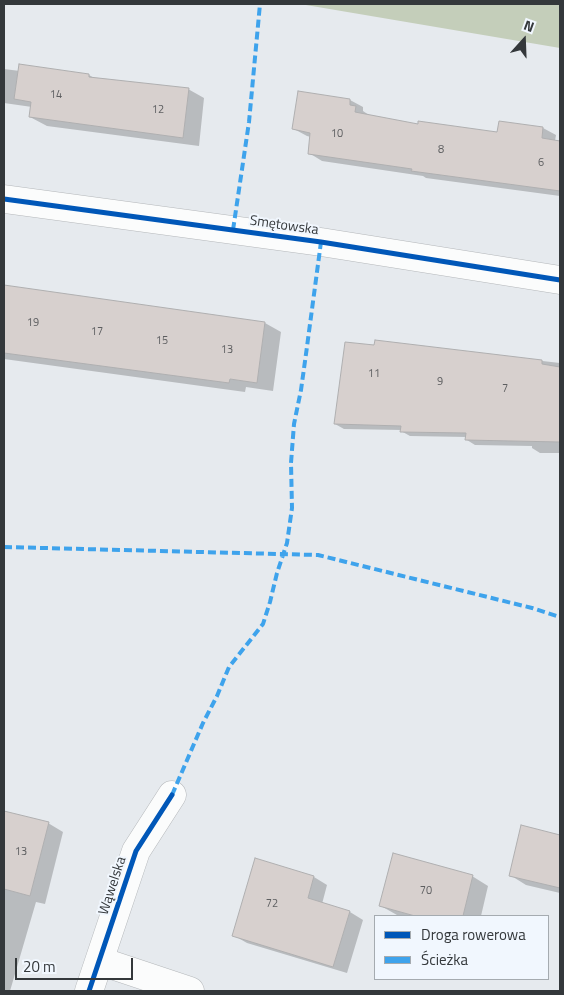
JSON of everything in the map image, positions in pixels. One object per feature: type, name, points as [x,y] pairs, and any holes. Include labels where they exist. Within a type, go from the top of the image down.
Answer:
[{"type":"street","name":"Smętowska","points":[[4,199],[321,242],[560,280]]},
{"type":"street","name":"Wąwelska","points":[[89,991],[136,851],[172,795]]},
{"type":"street","points":[[100,961],[190,991]]},
{"type":"green space","points":[[300,4],[560,4],[560,48]]},
{"type":"building","points":[[19,64],[89,74],[89,77],[189,88],[183,138],[29,117],[31,102],[14,99]]},
{"type":"building","points":[[298,91],[350,99],[350,105],[356,106],[355,112],[418,124],[418,121],[497,132],[499,121],[543,127],[542,138],[560,141],[560,191],[411,171],[412,169],[308,154],[310,133],[292,129]]},
{"type":"building","points":[[4,285],[265,322],[257,383],[230,379],[229,383],[4,353]]},
{"type":"building","points":[[375,340],[542,360],[542,364],[560,367],[560,442],[465,440],[466,433],[400,432],[401,426],[334,424],[345,342],[374,345]]},
{"type":"building","points":[[4,811],[49,822],[30,896],[4,889]]},
{"type":"building","points":[[521,825],[560,835],[560,888],[509,876]]},
{"type":"building","points":[[393,853],[473,875],[463,915],[411,915],[379,906]]},
{"type":"building","points":[[255,858],[314,876],[308,898],[350,911],[333,967],[232,936]]},
{"type":"marked path","points":[[233,230],[249,122],[260,4]]},
{"type":"marked path","points":[[172,795],[229,667],[263,624],[287,543],[292,508],[291,463],[294,424],[301,390],[321,242]]},
{"type":"marked path","points":[[4,547],[318,555],[532,608],[560,617]]},
{"type":"cycle path","points":[[4,199],[321,242],[560,280]]},
{"type":"cycle path","points":[[89,991],[136,851],[172,795]]}]
